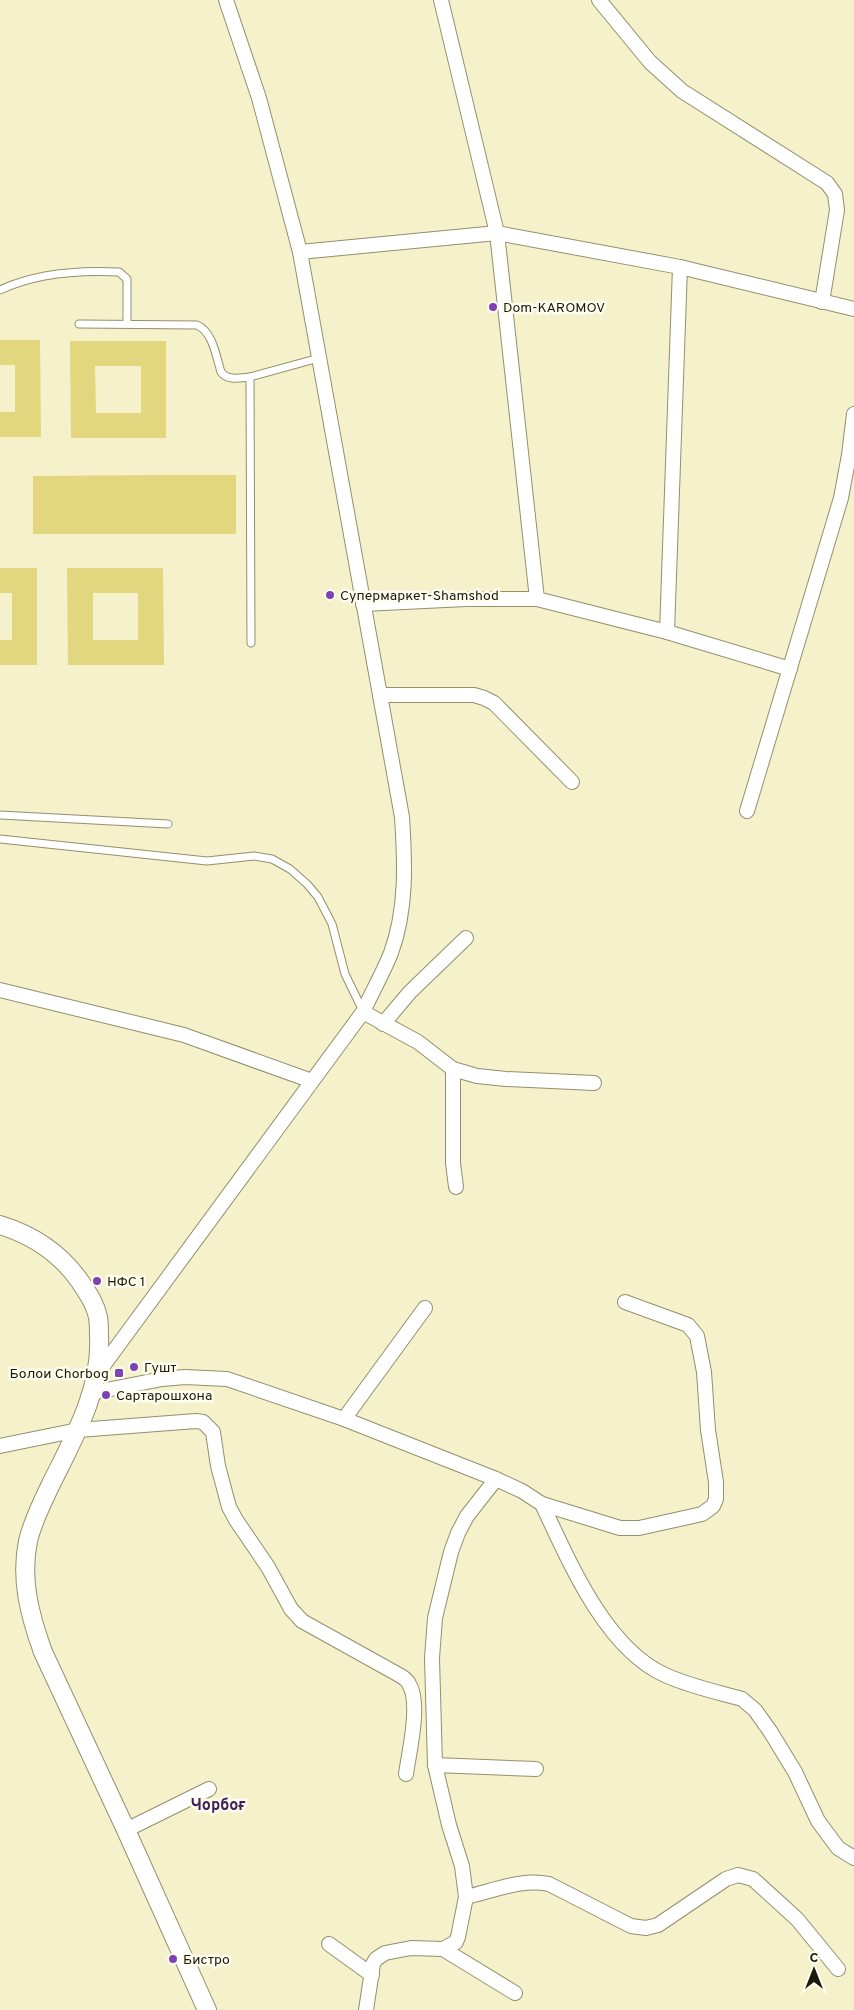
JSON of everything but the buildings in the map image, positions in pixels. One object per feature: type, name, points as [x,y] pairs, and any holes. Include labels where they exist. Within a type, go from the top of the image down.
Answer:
[{"type":"street","points":[[97,1374],[363,1012],[391,953],[398,927],[405,871],[402,817],[300,252],[259,98],[226,0]]},
{"type":"street","points":[[441,0],[497,233],[537,599]]},
{"type":"street","points":[[599,0],[650,62],[682,91],[832,188],[835,194],[837,210],[822,302]]},
{"type":"street","points":[[300,252],[497,233],[680,267],[854,309]]},
{"type":"street","points":[[667,632],[680,267]]},
{"type":"street","points":[[748,810],[840,498],[849,455],[854,414]]},
{"type":"street","points":[[363,604],[466,599],[537,599],[667,632],[790,668]]},
{"type":"street","points":[[380,695],[474,695],[484,698],[494,704],[572,782]]},
{"type":"street","points":[[383,1024],[410,992],[466,938]]},
{"type":"street","points":[[0,990],[184,1035],[312,1081]]},
{"type":"street","points":[[363,1012],[418,1042],[453,1069],[477,1076],[594,1084]]},
{"type":"street","points":[[453,1069],[453,1163],[456,1187]]},
{"type":"street","points":[[0,1225],[23,1232],[50,1249],[74,1273],[91,1297],[98,1318],[100,1346],[97,1374],[78,1430],[39,1509],[28,1541],[24,1568],[26,1594],[43,1652],[207,2010]]},
{"type":"street","points":[[91,1393],[162,1379],[185,1377],[227,1379],[344,1419],[496,1479],[522,1491],[542,1504],[620,1528],[639,1528],[702,1514],[713,1506],[716,1499],[716,1482],[708,1430],[704,1372],[698,1336],[688,1325],[625,1302]]},
{"type":"street","points":[[344,1419],[425,1308]]},
{"type":"street","points":[[0,1446],[78,1430],[196,1421],[203,1422],[209,1426],[213,1432],[218,1466],[229,1507],[268,1567],[291,1609],[302,1621],[401,1676],[410,1684],[414,1696],[414,1710],[406,1774]]},
{"type":"street","points":[[443,1949],[456,1942],[466,1897],[462,1866],[449,1826],[435,1765],[432,1658],[435,1618],[451,1552],[458,1533],[467,1516],[496,1479]]},
{"type":"street","points":[[542,1504],[576,1575],[616,1636],[630,1651],[664,1675],[742,1699],[750,1704],[770,1730],[794,1772],[818,1821],[838,1848],[854,1858]]},
{"type":"street","points":[[435,1765],[536,1769]]},
{"type":"street","points":[[126,1830],[209,1789]]},
{"type":"street","points":[[466,1897],[526,1883],[549,1884],[631,1926],[646,1928],[658,1926],[726,1879],[738,1875],[753,1879],[796,1919],[838,1968]]},
{"type":"street","points":[[330,1944],[372,1975]]},
{"type":"street","points":[[366,2010],[376,1959],[385,1953],[411,1948],[443,1949],[515,1993]]},
{"type":"lane","points":[[0,290],[33,279],[78,271],[119,272],[127,279],[127,324]]},
{"type":"lane","points":[[79,324],[197,325],[208,335],[221,372],[224,376],[232,379],[250,377],[319,358]]},
{"type":"lane","points":[[250,377],[251,643]]},
{"type":"lane","points":[[0,815],[168,824]]},
{"type":"lane","points":[[0,839],[200,861],[254,856],[272,859],[290,869],[318,897],[332,924],[345,974],[363,1012]]},
{"type":"place","name":"Dom-KAROMOV","points":[[493,307]]},
{"type":"place","name":"Супермаркет-Shamshod","points":[[330,595]]},
{"type":"place","name":"НФС 1","points":[[97,1281]]},
{"type":"place","name":"Гушт","points":[[134,1367]]},
{"type":"place","name":"Болои Chorbog","points":[[119,1373]]},
{"type":"place","name":"Сартарошхона","points":[[106,1395]]},
{"type":"place","name":"Бистро","points":[[173,1959]]},
{"type":"district","name":"Чорбоғ","points":[[218,1804]]}]
